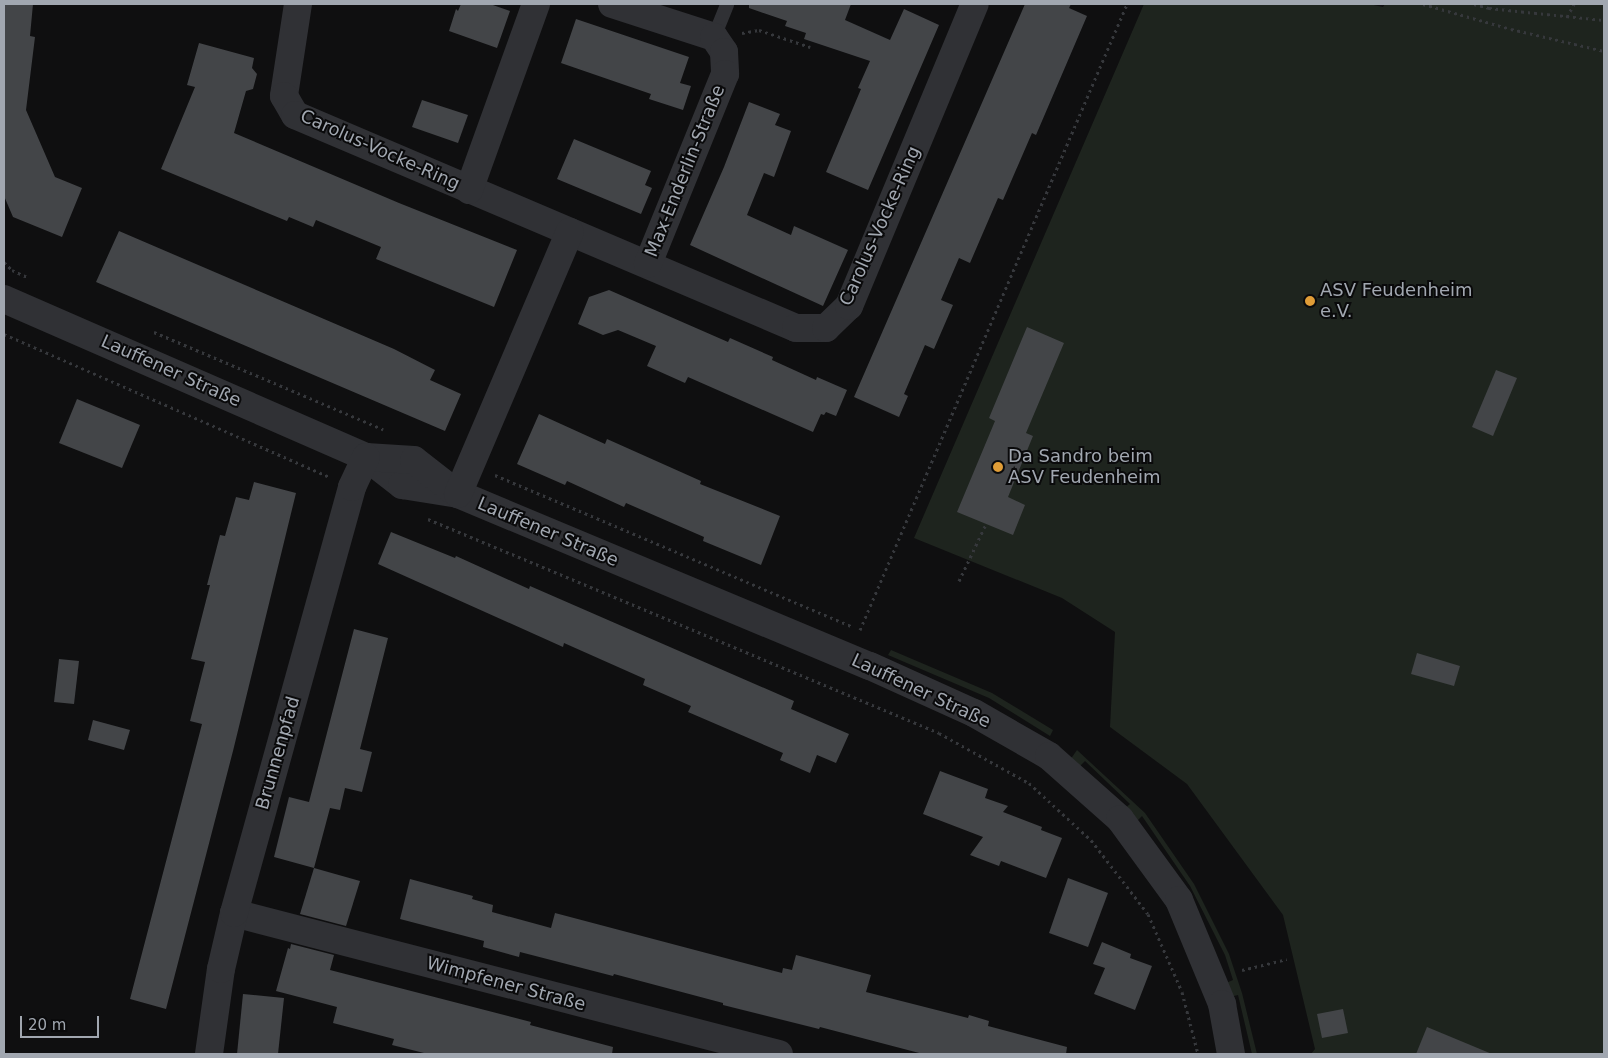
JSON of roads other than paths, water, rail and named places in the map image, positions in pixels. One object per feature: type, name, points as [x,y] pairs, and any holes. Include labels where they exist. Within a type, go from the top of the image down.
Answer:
[{"type":"street","name":"Carolus-Vocke-Ring","points":[[298,4],[284,96],[295,115],[796,328],[826,328],[849,306],[974,4]]},
{"type":"street","points":[[469,190],[536,4]]},
{"type":"street","points":[[612,4],[714,37]]},
{"type":"street","name":"Max-Enderlin-Straße","points":[[648,264],[724,74],[724,52],[714,37]]},
{"type":"street","points":[[458,494],[570,232]]},
{"type":"street","name":"Lauffener Straße","points":[[4,299],[366,457],[414,460],[458,494],[879,670],[974,713],[1049,756],[1120,819],[1179,900],[1222,1004],[1231,1054]]},
{"type":"street","name":"Brunnenpfad","points":[[209,1054],[221,969],[234,913],[352,487],[366,457]]},
{"type":"street","name":"Wimpfener Straße","points":[[234,913],[779,1054]]},
{"type":"lane","points":[[714,37],[727,4]]},
{"type":"place","name":"ASV Feudenheim e.V.","points":[[1310,301]]},
{"type":"place","name":"Da Sandro beim ASV Feudenheim","points":[[998,467]]}]
